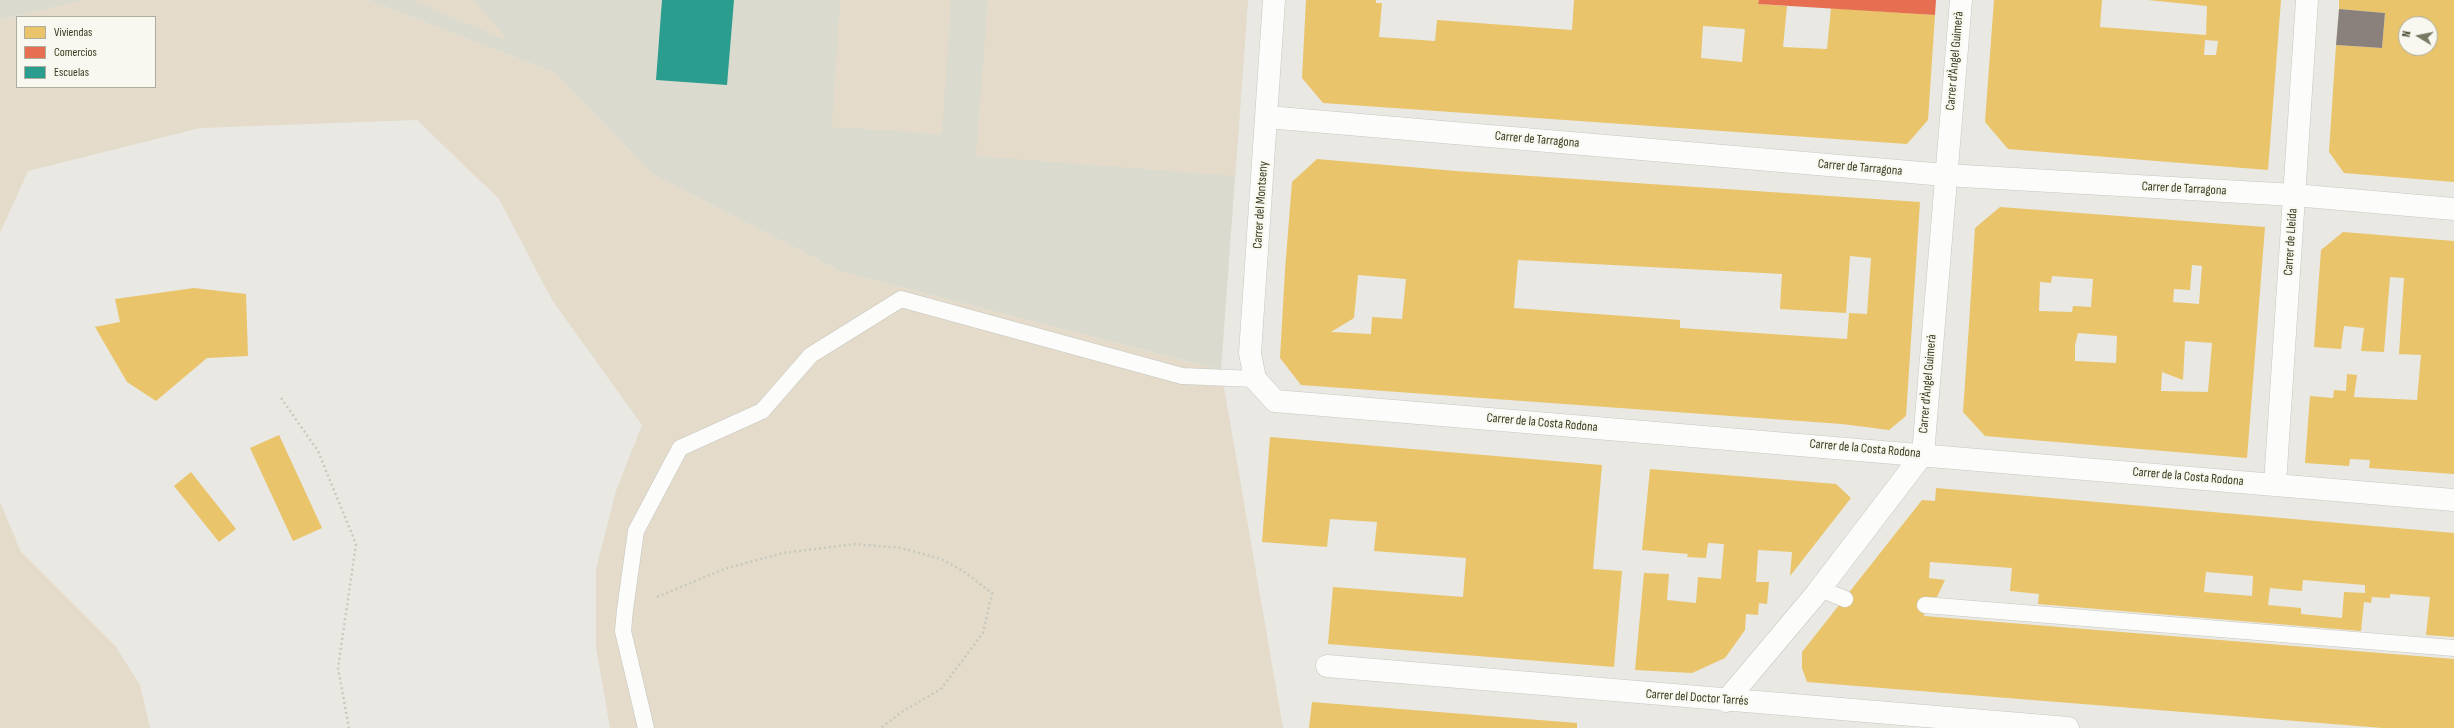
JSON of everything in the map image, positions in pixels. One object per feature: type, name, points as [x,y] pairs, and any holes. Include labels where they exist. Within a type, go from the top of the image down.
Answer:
[{"type":"street","name":"Carrer del Montseny","points":[[1255,379],[1250,353],[1274,0]]},
{"type":"street","name":"Carrer d'Àngel Guimerà","points":[[1922,454],[1961,0]]},
{"type":"street","name":"Carrer de Lleida","points":[[2275,484],[2307,0]]},
{"type":"street","name":"Carrer de Tarragona","points":[[1267,117],[1945,175],[2294,195],[2454,209]]},
{"type":"street","name":"Carrer de la Costa Rodona","points":[[1255,379],[1275,401],[1922,454],[2454,500]]},
{"type":"street","points":[[1726,701],[1820,589],[1922,454]]},
{"type":"street","name":"Carrer del Doctor Tarrés","points":[[1327,666],[1726,701],[1772,703],[2068,728]]},
{"type":"lane","points":[[646,728],[622,631],[636,531],[680,448],[762,411],[811,355],[900,300],[1182,376],[1255,379]]},
{"type":"lane","points":[[1820,589],[1845,599]]},
{"type":"lane","points":[[1925,605],[2454,648]]},
{"type":"path","points":[[281,398],[318,451],[356,544],[338,668],[349,728]]},
{"type":"path","points":[[625,610],[724,569],[783,553],[855,544],[901,548],[941,559],[963,571],[992,593],[984,633],[941,689],[903,711],[881,728]]},
{"type":"shaded area","points":[[0,0],[85,0],[16,16],[0,20]]},
{"type":"shaded area","points":[[85,0],[368,0],[555,73],[652,174],[842,272],[1221,370],[1283,728],[610,728],[596,647],[596,569],[616,491],[642,425],[552,300],[499,199],[417,120],[200,128],[28,171],[0,233],[0,20],[16,16],[16,88],[156,88],[156,16],[17,16]]},
{"type":"shaded area","points":[[368,0],[1248,0],[1221,370],[842,272],[652,174],[555,73]]},
{"type":"shaded area","points":[[412,0],[474,0],[508,41]]},
{"type":"shaded area","points":[[840,0],[951,0],[942,134],[832,127]]},
{"type":"shaded area","points":[[988,0],[1248,0],[1235,176],[976,156]]},
{"type":"shaded area","points":[[0,502],[21,552],[116,647],[140,685],[150,728],[0,728]]},
{"type":"building: Viviendas","points":[[1306,0],[1376,0],[1376,3],[1382,3],[1379,37],[1435,41],[1437,20],[1572,30],[1574,0],[1759,0],[1758,4],[1787,6],[1783,47],[1827,49],[1831,8],[1935,15],[1928,120],[1907,144],[1323,103],[1302,78]],"holes":[[[1703,26],[1745,29],[1742,62],[1701,58]]]},
{"type":"building: Viviendas","points":[[1994,0],[2102,0],[2100,27],[2206,35],[2207,6],[2148,0],[2281,0],[2268,170],[2008,149],[1985,122]],"holes":[[[2205,40],[2218,41],[2216,55],[2204,55]]]},
{"type":"building: Viviendas","points":[[2339,0],[2454,0],[2454,182],[2344,173],[2329,152],[2336,45],[2382,48],[2385,13],[2339,9]]},
{"type":"building: Viviendas","points":[[1317,159],[1456,171],[1920,202],[1906,416],[1889,430],[1842,424],[1301,385],[1280,358],[1292,182]],"holes":[[[1850,256],[1871,258],[1867,314],[1849,313],[1847,339],[1680,328],[1680,320],[1514,308],[1518,260],[1782,274],[1780,309],[1846,313]],[[1358,275],[1406,279],[1402,319],[1372,317],[1371,334],[1331,332],[1354,318]]]},
{"type":"building: Viviendas","points":[[2000,207],[2265,227],[2247,458],[1985,436],[1963,412],[1975,228]],"holes":[[[2192,265],[2202,266],[2199,304],[2173,302],[2174,289],[2190,290]],[[2052,276],[2093,279],[2091,307],[2073,306],[2072,312],[2039,311],[2040,282],[2051,283]],[[2078,333],[2117,336],[2116,363],[2075,361],[2075,345]],[[2185,341],[2212,343],[2208,392],[2161,391],[2162,372],[2183,380]]]},
{"type":"building: Viviendas","points":[[2343,232],[2454,241],[2454,474],[2369,468],[2370,460],[2350,459],[2349,466],[2305,463],[2310,396],[2333,398],[2334,390],[2346,391],[2347,374],[2357,375],[2354,397],[2417,400],[2421,355],[2399,354],[2404,278],[2390,277],[2384,352],[2361,351],[2364,328],[2344,326],[2341,349],[2314,347],[2321,250]]},
{"type":"building: Viviendas","points":[[194,288],[246,294],[248,356],[207,358],[156,401],[127,382],[95,327],[120,322],[115,299]]},
{"type":"building: Viviendas","points":[[279,435],[322,528],[293,541],[250,448]]},
{"type":"building: Viviendas","points":[[1270,437],[1602,465],[1593,569],[1622,571],[1614,667],[1328,644],[1333,587],[1463,597],[1466,558],[1374,551],[1377,522],[1330,519],[1327,547],[1262,542]]},
{"type":"building: Viviendas","points":[[1650,469],[1836,484],[1851,498],[1790,576],[1792,552],[1758,550],[1756,582],[1769,582],[1767,604],[1759,603],[1758,615],[1746,614],[1745,630],[1725,658],[1692,673],[1635,670],[1644,573],[1669,574],[1667,600],[1696,603],[1698,577],[1721,579],[1724,544],[1708,543],[1706,558],[1687,557],[1688,554],[1642,550]]},
{"type":"building: Viviendas","points":[[191,472],[236,529],[219,542],[174,486]]},
{"type":"building: Viviendas","points":[[1936,488],[2454,533],[2454,637],[2426,635],[2430,597],[2390,594],[2390,598],[2372,597],[2371,603],[2364,602],[2361,631],[2038,604],[2039,594],[2010,591],[2012,568],[1930,562],[1929,578],[1945,580],[1937,597],[1926,597],[1924,616],[2454,659],[2454,728],[2383,728],[1807,682],[1802,668],[1802,652],[1922,500],[1935,501]],"holes":[[[2206,572],[2253,576],[2252,596],[2204,592]],[[2303,580],[2365,585],[2365,593],[2344,592],[2342,618],[2301,614],[2301,608],[2268,605],[2270,588],[2302,591]]]},
{"type":"building: Viviendas","points":[[1312,702],[1577,723],[1577,728],[1309,728]]},
{"type":"building: Comercios","points":[[1759,0],[1936,0],[1935,15],[1758,4]]},
{"type":"building: Escuelas","points":[[662,0],[734,0],[727,85],[656,80]]},
{"type":"building: Industria","points":[[2339,9],[2385,13],[2382,48],[2336,45]]}]
